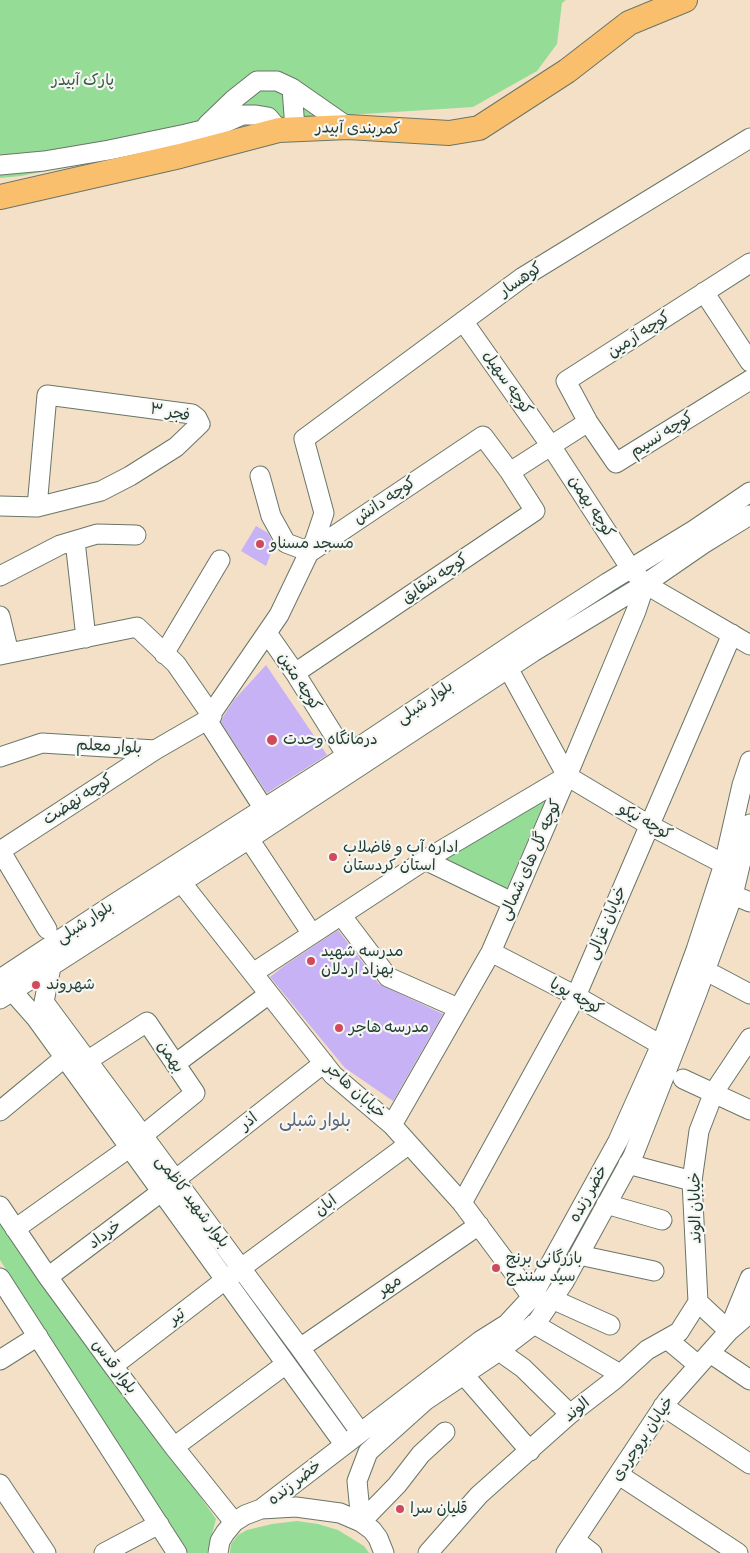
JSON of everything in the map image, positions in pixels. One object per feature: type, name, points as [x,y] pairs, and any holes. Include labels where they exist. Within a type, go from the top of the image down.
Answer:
[{"type":"main road","name":"کمربندی آبیدر","points":[[0,197],[180,156],[287,129],[348,127],[449,133],[479,128],[568,71],[629,23],[685,0]]},
{"type":"street","points":[[202,130],[233,100],[257,81],[277,81],[292,88],[348,127]]},
{"type":"street","points":[[0,166],[109,150],[215,127],[242,115],[268,117],[287,129],[292,88]]},
{"type":"street","name":"کوهسار","points":[[310,552],[324,513],[304,439],[523,277],[750,138]]},
{"type":"street","name":"کوچه آرمین","points":[[588,422],[566,381],[750,263]]},
{"type":"street","points":[[704,292],[750,362]]},
{"type":"street","name":"کوچه سهیل","points":[[463,321],[551,446]]},
{"type":"street","name":"کوچه نسیم","points":[[588,422],[616,463],[750,380]]},
{"type":"street","name":"فجر ۳","points":[[47,395],[192,414],[197,418],[200,424],[176,447],[130,476],[101,491],[37,507],[47,395]]},
{"type":"street","points":[[510,472],[588,422]]},
{"type":"street","name":"کوچه دانش","points":[[209,718],[279,615],[310,552],[483,436],[510,472]]},
{"type":"street","name":"کوچه بهمن","points":[[551,446],[631,569],[645,584],[750,645]]},
{"type":"street","name":"کوچه شقایق","points":[[295,673],[535,511],[510,472]]},
{"type":"street","points":[[260,476],[271,516],[286,544],[310,552]]},
{"type":"street","name":"بلوار شبلی","points":[[4,990],[114,904],[347,756],[522,638],[694,530],[750,492]]},
{"type":"street","points":[[0,506],[37,507]]},
{"type":"street","name":"بلوار شبلی","points":[[4,990],[51,967],[508,668],[645,584],[703,544],[750,515]]},
{"type":"street","points":[[0,576],[60,545],[75,540],[97,534],[136,535]]},
{"type":"street","points":[[75,540],[86,638]]},
{"type":"street","points":[[164,654],[220,560]]},
{"type":"street","name":"کوچه گل های شمالی","points":[[392,1125],[491,952],[567,776],[636,611],[645,584]]},
{"type":"street","points":[[0,616],[5,654],[137,627],[176,664],[264,809]]},
{"type":"street","name":"کوچه متین","points":[[266,633],[295,673],[347,756]]},
{"type":"street","name":"خیابان غزالی","points":[[462,1203],[576,996],[732,634]]},
{"type":"street","points":[[253,973],[425,860],[567,776],[508,668]]},
{"type":"street","name":"بلوار معلم","points":[[0,757],[42,743],[155,750],[209,718]]},
{"type":"street","name":"کوچه نهضت","points":[[0,851],[155,750]]},
{"type":"street","name":"خضر زنده","points":[[261,1509],[480,1341],[507,1324],[532,1297],[618,1141],[661,1044],[696,950],[724,864],[742,785],[750,762]]},
{"type":"street","name":"کوچه نیکو","points":[[567,776],[649,825],[724,864]]},
{"type":"street","name":"خضر زنده","points":[[361,1522],[356,1481],[368,1452],[426,1400],[499,1351],[534,1324],[564,1282],[628,1164],[697,992],[742,898],[750,824]]},
{"type":"street","points":[[249,839],[312,934]]},
{"type":"street","points":[[0,851],[47,929]]},
{"type":"street","points":[[425,860],[512,902]]},
{"type":"street","name":"خیابان هاجر","points":[[181,882],[332,1074],[392,1125],[462,1203],[532,1297]]},
{"type":"street","points":[[341,915],[388,977],[458,1008]]},
{"type":"street","name":"کوچه پویا","points":[[491,952],[576,996],[661,1044]]},
{"type":"street","name":"بلوار شهید کاظمی","points":[[51,967],[44,1002],[87,1061],[136,1142]]},
{"type":"street","points":[[714,975],[750,994]]},
{"type":"street","name":"بلوار شهید کاظمی","points":[[4,990],[36,1018],[64,1058],[136,1142],[168,1186],[225,1280],[344,1444]]},
{"type":"street","points":[[175,1064],[269,994]]},
{"type":"street","name":"بهمن","points":[[87,1061],[147,1022],[195,1093],[136,1142]]},
{"type":"street","name":"خیابان الوند","points":[[698,1302],[692,1181],[699,1131],[714,1092],[749,1042]]},
{"type":"street","points":[[0,1111],[64,1058]]},
{"type":"street","name":"اذر","points":[[168,1186],[324,1063]]},
{"type":"street","points":[[683,1079],[750,1110]]},
{"type":"street","points":[[16,1229],[136,1142]]},
{"type":"street","name":"ابان","points":[[242,1269],[409,1144]]},
{"type":"street","points":[[628,1164],[692,1181]]},
{"type":"street","name":"بلوار شهید کاظمی","points":[[168,1186],[242,1269],[360,1432]]},
{"type":"street","name":"خرداد","points":[[48,1278],[168,1186]]},
{"type":"street","points":[[606,1204],[662,1220]]},
{"type":"street","name":"بلوار قدس","points":[[0,1206],[48,1278],[113,1366],[234,1522]]},
{"type":"street","name":"مهر","points":[[300,1348],[479,1225]]},
{"type":"street","points":[[579,1255],[654,1271]]},
{"type":"street","name":"تیر","points":[[113,1366],[242,1269]]},
{"type":"street","points":[[0,1278],[177,1553]]},
{"type":"street","name":"خیابان بروجردی","points":[[729,1331],[750,1278]]},
{"type":"street","points":[[552,1299],[610,1325]]},
{"type":"street","points":[[698,1302],[729,1331]]},
{"type":"street","name":"الوند","points":[[428,1553],[479,1495],[570,1414],[648,1350],[679,1332],[698,1302]]},
{"type":"street","name":"خیابان بروجردی","points":[[570,1546],[619,1475],[663,1406],[729,1331],[750,1313]]},
{"type":"street","points":[[534,1324],[620,1374]]},
{"type":"street","points":[[0,1360],[38,1336]]},
{"type":"street","points":[[667,1339],[704,1359],[750,1380]]},
{"type":"street","points":[[499,1351],[523,1368],[570,1414]]},
{"type":"street","points":[[174,1447],[286,1364]]},
{"type":"street","points":[[464,1375],[530,1451]]},
{"type":"street","points":[[663,1406],[750,1464]]},
{"type":"street","points":[[361,1522],[396,1485],[421,1454],[445,1432]]},
{"type":"street","points":[[619,1475],[738,1553]]},
{"type":"street","points":[[0,1484],[6,1506],[46,1553]]},
{"type":"street","points":[[218,1553],[220,1541],[234,1522],[245,1515],[261,1509],[296,1507],[340,1513],[361,1522],[372,1530],[381,1546],[392,1553]]},
{"type":"street","points":[[104,1553],[160,1524]]},
{"type":"street","points":[[570,1546],[592,1553]]},
{"type":"green space","name":"پارک آبیدر","points":[[0,0],[566,0],[562,3],[557,44],[537,71],[473,107],[254,121],[211,138],[21,176],[0,178]]},
{"type":"green space","points":[[546,798],[503,897],[438,864]]},
{"type":"green space","points":[[0,1211],[216,1519],[207,1553],[188,1553],[0,1260]]},
{"type":"green space","points":[[297,1521],[318,1524],[338,1530],[364,1546],[369,1553],[230,1553],[231,1544],[238,1535],[247,1530]]},
{"type":"building","name":"مسجد مسناو","points":[[256,526],[268,533],[274,545],[266,566],[241,551]]},
{"type":"building","name":"درمانگاه وحدت","points":[[266,665],[327,755],[267,793],[221,722],[234,700]]},
{"type":"building","points":[[338,930],[379,984],[443,1014],[393,1101],[345,1068],[270,977]]},
{"type":"place","name":"مسجد مسناو","points":[[260,544]]},
{"type":"place","name":"درمانگاه وحدت","points":[[272,740]]},
{"type":"place","name":"اداره آب و فاضلاب استان کردستان","points":[[333,857]]},
{"type":"place","name":"مدرسه شهید بهزاد اردلان","points":[[311,961]]},
{"type":"place","name":"شهروند","points":[[36,985]]},
{"type":"place","name":"مدرسه هاجر","points":[[339,1028]]},
{"type":"place","name":"بازرگانی برنج سید سنندج","points":[[496,1268]]},
{"type":"place","name":"قلیان سرا","points":[[400,1509]]},
{"type":"district","name":"بلوار شبلی","points":[[315,1121]]}]
